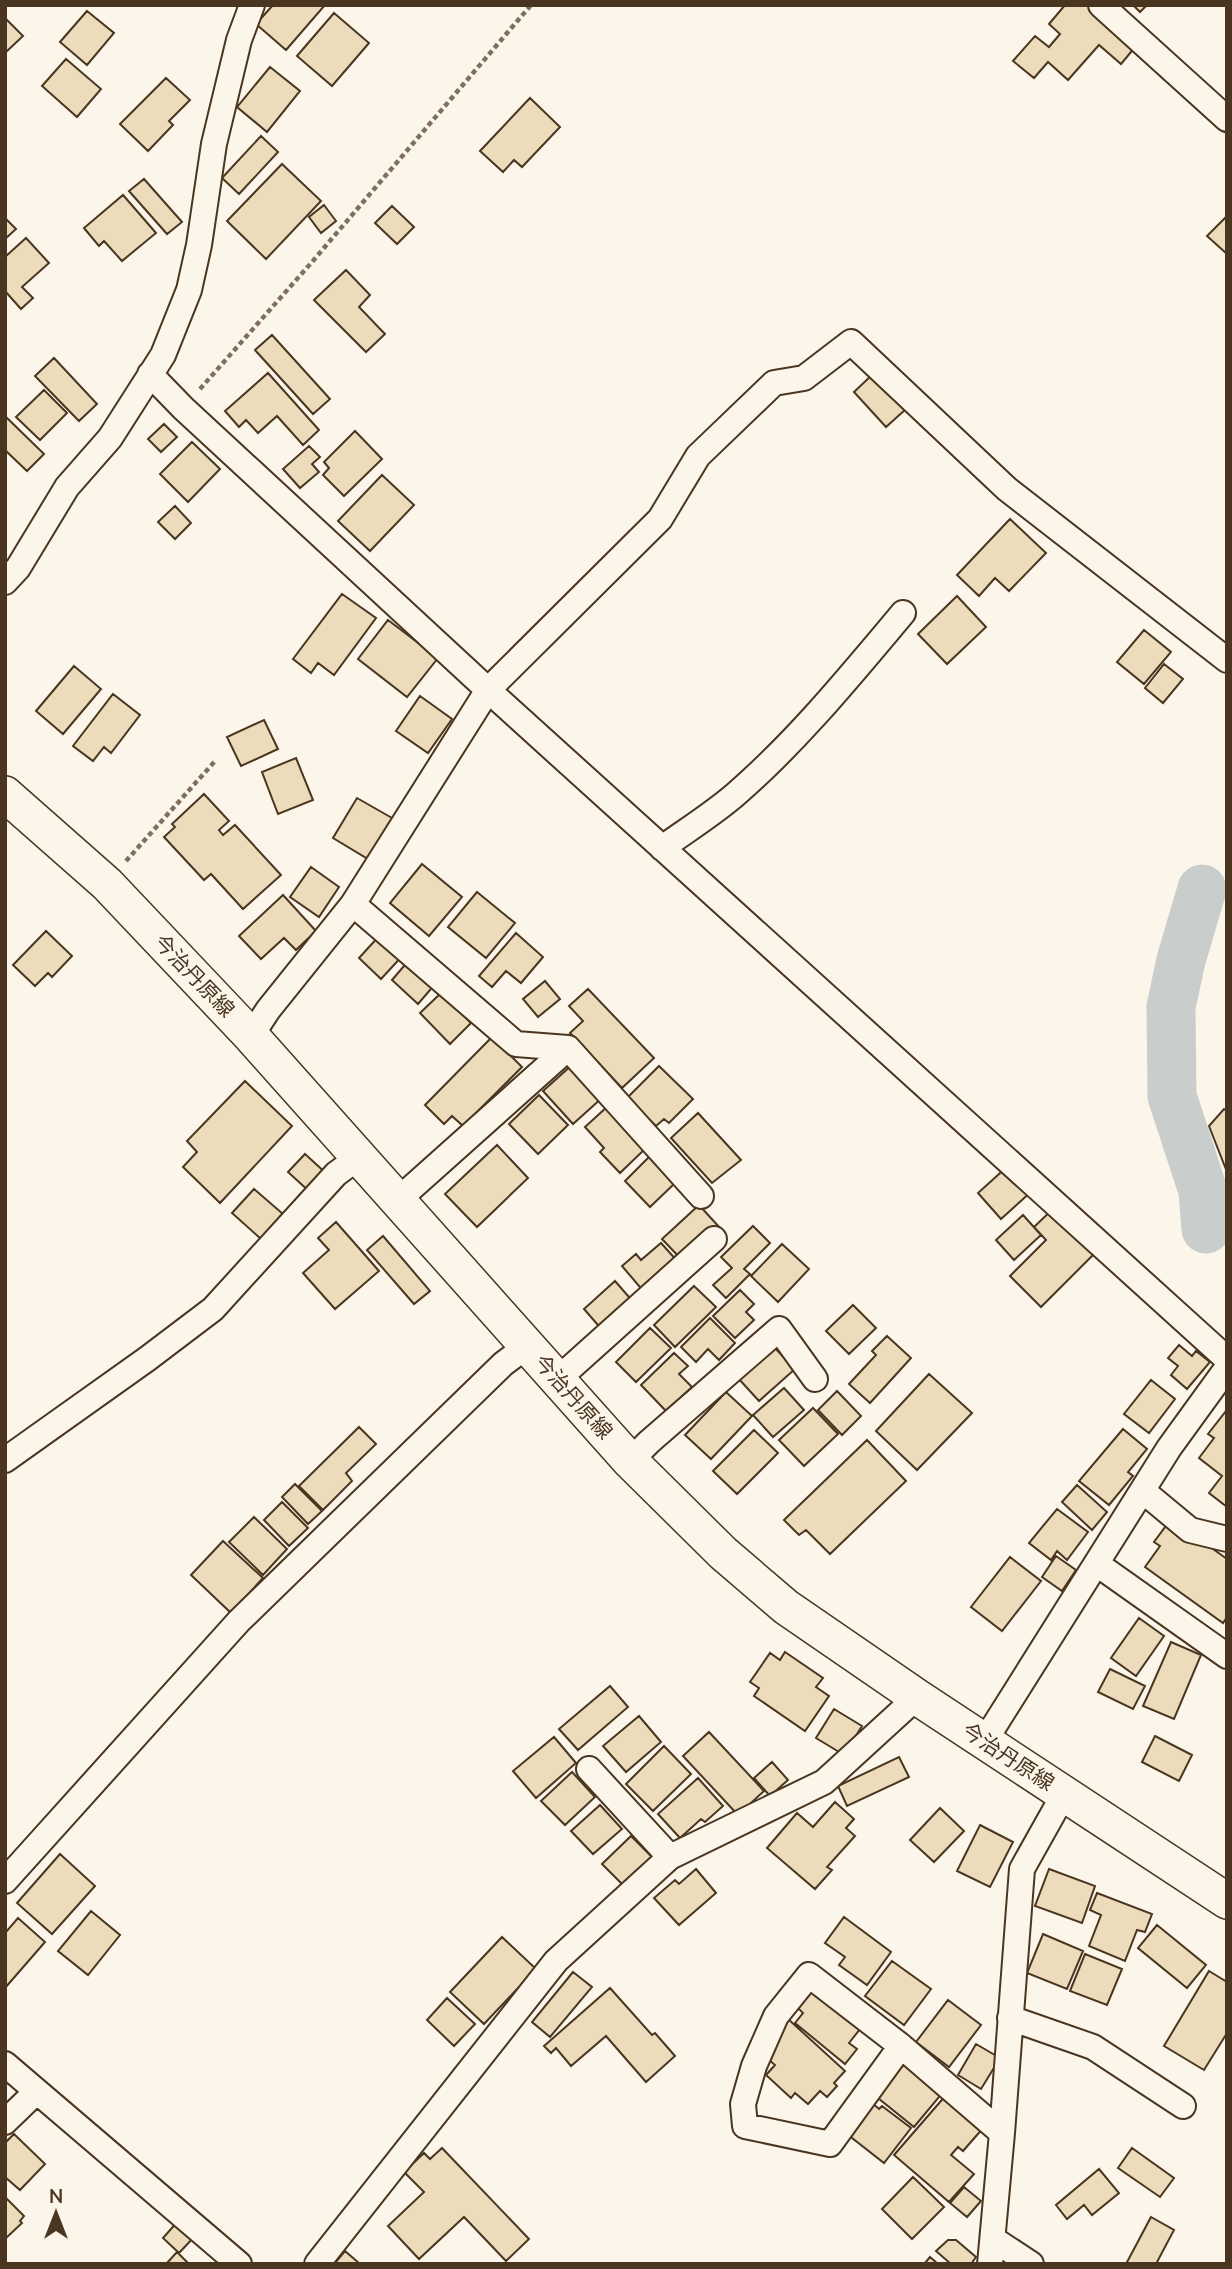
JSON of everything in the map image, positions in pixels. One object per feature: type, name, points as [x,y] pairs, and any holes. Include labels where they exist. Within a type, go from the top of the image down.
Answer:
[{"type":"main road","name":"今治丹原線","points":[[5,794],[107,884],[251,1036],[630,1461],[723,1553],[786,1607],[984,1742],[1227,1901]]},
{"type":"street","points":[[5,582],[18,568],[67,488],[110,438],[163,355],[189,289],[199,245],[214,144],[239,40],[252,5]]},
{"type":"street","points":[[1101,5],[1227,119]]},
{"type":"street","points":[[251,1036],[268,1010],[353,904],[488,690],[660,519],[698,456],[774,383],[804,379],[850,342],[1007,489],[1227,660]]},
{"type":"street","points":[[150,374],[183,408],[488,690],[1227,1359]]},
{"type":"street","points":[[662,848],[734,796],[781,751],[844,683],[903,613]]},
{"type":"street","points":[[353,904],[516,1044],[568,1048],[701,1196]]},
{"type":"street","points":[[398,1200],[568,1048]]},
{"type":"street","points":[[5,1460],[213,1309],[337,1174],[359,1157]]},
{"type":"street","points":[[558,1379],[714,1239]]},
{"type":"street","points":[[630,1461],[779,1329],[815,1379]]},
{"type":"street","points":[[5,1881],[239,1621],[503,1364],[527,1346]]},
{"type":"street","points":[[984,1742],[1169,1448],[1227,1367]]},
{"type":"street","points":[[1143,1491],[1190,1530],[1227,1539]]},
{"type":"street","points":[[1097,1564],[1227,1656]]},
{"type":"street","points":[[317,2264],[555,1961],[670,1857],[824,1782],[917,1697]]},
{"type":"street","points":[[589,1769],[670,1857]]},
{"type":"street","points":[[990,2264],[1022,1869],[1064,1794]]},
{"type":"street","points":[[901,2046],[830,2144],[745,2126],[743,2104],[754,2066],[776,2016],[809,1975],[901,2046],[1002,2133]]},
{"type":"street","points":[[1010,2018],[1093,2047],[1183,2106]]},
{"type":"street","points":[[5,2064],[239,2264]]},
{"type":"street","points":[[5,2122],[36,2092]]},
{"type":"street","points":[[993,2239],[1031,2264]]},
{"type":"path","points":[[183,408],[312,262],[531,5]]},
{"type":"path","points":[[107,884],[216,760]]},
{"type":"building","points":[[273,5],[325,5],[286,50],[256,24]]},
{"type":"building","points":[[1065,5],[1089,5],[1136,46],[1121,64],[1099,45],[1068,80],[1048,62],[1034,78],[1013,61],[1035,36],[1049,47],[1060,34],[1049,24]]},
{"type":"building","points":[[1133,5],[1147,5],[1140,12]]},
{"type":"building","points":[[87,11],[114,33],[87,65],[60,42]]},
{"type":"building","points":[[334,13],[369,43],[332,86],[297,56]]},
{"type":"building","points":[[5,18],[23,36],[5,53]]},
{"type":"building","points":[[66,59],[101,89],[77,117],[42,86]]},
{"type":"building","points":[[270,67],[300,91],[267,132],[237,107]]},
{"type":"building","points":[[166,78],[190,100],[169,121],[173,125],[148,151],[120,124]]},
{"type":"building","points":[[530,98],[560,127],[522,167],[514,160],[503,172],[480,151]]},
{"type":"building","points":[[261,136],[278,152],[239,194],[222,178]]},
{"type":"building","points":[[282,164],[321,201],[266,259],[227,221]]},
{"type":"building","points":[[144,179],[182,222],[167,234],[129,191]]},
{"type":"building","points":[[123,195],[156,233],[122,261],[104,241],[99,246],[84,228]]},
{"type":"building","points":[[324,205],[336,221],[321,233],[309,217]]},
{"type":"building","points":[[392,206],[414,227],[397,244],[375,223]]},
{"type":"building","points":[[1227,216],[1227,254],[1207,236]]},
{"type":"building","points":[[5,218],[16,229],[5,239]]},
{"type":"building","points":[[26,238],[49,263],[22,287],[33,298],[21,309],[5,291],[5,257]]},
{"type":"building","points":[[346,270],[370,295],[359,307],[385,334],[366,352],[314,300]]},
{"type":"building","points":[[272,335],[330,399],[313,414],[255,350]]},
{"type":"building","points":[[54,358],[97,404],[79,421],[35,376]]},
{"type":"building","points":[[268,373],[319,430],[303,445],[277,416],[258,433],[246,420],[239,427],[225,411]]},
{"type":"building","points":[[874,373],[906,409],[886,427],[854,392]]},
{"type":"building","points":[[44,390],[67,413],[40,440],[16,417]]},
{"type":"building","points":[[5,416],[44,454],[27,471],[5,450]]},
{"type":"building","points":[[164,424],[177,437],[161,452],[148,439]]},
{"type":"building","points":[[355,431],[382,459],[344,496],[323,475],[329,468],[324,462]]},
{"type":"building","points":[[192,442],[220,469],[188,502],[160,474]]},
{"type":"building","points":[[309,446],[320,457],[312,464],[319,472],[300,488],[283,469]]},
{"type":"building","points":[[382,475],[414,505],[370,551],[338,521]]},
{"type":"building","points":[[175,506],[191,523],[175,539],[158,522]]},
{"type":"building","points":[[1010,519],[1046,553],[1009,591],[995,578],[979,596],[957,575]]},
{"type":"building","points":[[342,594],[376,618],[334,675],[318,663],[311,673],[293,659]]},
{"type":"building","points":[[957,596],[986,627],[947,664],[918,634]]},
{"type":"building","points":[[388,620],[438,658],[407,697],[358,659]]},
{"type":"building","points":[[1144,630],[1171,652],[1144,684],[1117,662]]},
{"type":"building","points":[[1164,664],[1183,679],[1163,703],[1145,688]]},
{"type":"building","points":[[74,666],[101,689],[63,734],[36,711]]},
{"type":"building","points":[[113,694],[140,715],[111,753],[104,747],[93,761],[73,746]]},
{"type":"building","points":[[420,696],[452,719],[428,753],[396,731]]},
{"type":"building","points":[[264,720],[278,749],[241,766],[227,737]]},
{"type":"building","points":[[296,758],[313,800],[278,814],[262,772]]},
{"type":"building","points":[[204,794],[229,821],[219,830],[223,835],[235,825],[281,875],[243,909],[211,874],[204,880],[164,837],[175,827],[172,824]]},
{"type":"building","points":[[357,798],[392,818],[368,859],[333,838]]},
{"type":"building","points":[[422,864],[462,897],[429,936],[390,903]]},
{"type":"building","points":[[311,867],[339,887],[319,917],[290,897]]},
{"type":"building","points":[[477,892],[515,923],[486,958],[448,927]]},
{"type":"building","points":[[283,895],[316,931],[296,950],[284,938],[261,959],[239,936]]},
{"type":"building","points":[[46,931],[72,956],[52,977],[48,973],[35,986],[13,965]]},
{"type":"building","points":[[516,933],[543,957],[521,983],[506,971],[492,987],[479,976]]},
{"type":"building","points":[[381,934],[404,954],[381,979],[359,958]]},
{"type":"building","points":[[410,959],[436,983],[418,1004],[392,980]]},
{"type":"building","points":[[545,981],[560,999],[538,1017],[523,999]]},
{"type":"building","points":[[588,989],[654,1058],[622,1088],[570,1033],[583,1021],[569,1006]]},
{"type":"building","points":[[441,993],[471,1023],[450,1044],[420,1013]]},
{"type":"building","points":[[492,1037],[522,1067],[463,1126],[452,1116],[444,1124],[425,1105]]},
{"type":"building","points":[[573,1064],[603,1097],[573,1124],[543,1091]]},
{"type":"building","points":[[659,1066],[693,1099],[669,1123],[664,1119],[656,1126],[627,1098]]},
{"type":"building","points":[[245,1081],[292,1126],[220,1203],[183,1167],[197,1152],[187,1141]]},
{"type":"building","points":[[539,1095],[568,1125],[538,1154],[509,1124]]},
{"type":"building","points":[[608,1106],[647,1147],[620,1173],[600,1152],[604,1148],[585,1127]]},
{"type":"building","points":[[1224,1109],[1227,1111],[1227,1172],[1209,1126]]},
{"type":"building","points":[[698,1113],[741,1160],[712,1183],[671,1138]]},
{"type":"building","points":[[497,1145],[528,1178],[477,1227],[445,1194]]},
{"type":"building","points":[[305,1154],[328,1175],[311,1193],[288,1172]]},
{"type":"building","points":[[649,1157],[674,1184],[650,1207],[625,1181]]},
{"type":"building","points":[[1009,1165],[1032,1191],[1001,1219],[978,1193]]},
{"type":"building","points":[[254,1189],[283,1214],[261,1239],[232,1213]]},
{"type":"building","points":[[699,1205],[720,1228],[683,1261],[662,1239]]},
{"type":"building","points":[[1055,1207],[1098,1250],[1041,1307],[1010,1276],[1046,1240],[1034,1227]]},
{"type":"building","points":[[1023,1215],[1041,1235],[1014,1260],[996,1240]]},
{"type":"building","points":[[336,1222],[379,1271],[335,1309],[303,1273],[329,1250],[318,1238]]},
{"type":"building","points":[[753,1226],[770,1243],[744,1269],[750,1274],[726,1298],[713,1285],[732,1268],[721,1257]]},
{"type":"building","points":[[383,1236],[430,1291],[414,1304],[367,1250]]},
{"type":"building","points":[[661,1243],[679,1263],[645,1293],[622,1266],[636,1254],[641,1260]]},
{"type":"building","points":[[782,1244],[809,1269],[778,1302],[751,1276]]},
{"type":"building","points":[[615,1281],[635,1304],[604,1332],[584,1309]]},
{"type":"building","points":[[694,1286],[716,1307],[675,1347],[654,1325]]},
{"type":"building","points":[[740,1290],[754,1304],[746,1312],[754,1320],[735,1338],[713,1316]]},
{"type":"building","points":[[853,1305],[876,1328],[849,1354],[826,1331]]},
{"type":"building","points":[[710,1318],[735,1343],[719,1360],[708,1349],[696,1362],[681,1347]]},
{"type":"building","points":[[650,1328],[671,1348],[636,1382],[616,1362]]},
{"type":"building","points":[[887,1336],[911,1358],[870,1403],[849,1384],[876,1355],[872,1351]]},
{"type":"building","points":[[1179,1345],[1192,1356],[1196,1351],[1210,1362],[1187,1389],[1171,1375],[1178,1366],[1168,1358]]},
{"type":"building","points":[[773,1346],[795,1369],[759,1401],[738,1378]]},
{"type":"building","points":[[674,1353],[688,1366],[679,1374],[692,1387],[666,1411],[641,1385]]},
{"type":"building","points":[[929,1374],[972,1413],[917,1470],[876,1431]]},
{"type":"building","points":[[1151,1380],[1175,1399],[1149,1433],[1124,1414]]},
{"type":"building","points":[[784,1388],[804,1410],[773,1437],[753,1415]]},
{"type":"building","points":[[837,1391],[861,1416],[842,1435],[818,1410]]},
{"type":"building","points":[[726,1392],[752,1416],[711,1459],[685,1435]]},
{"type":"building","points":[[813,1408],[838,1434],[804,1466],[779,1440]]},
{"type":"building","points":[[1226,1411],[1227,1507],[1209,1493],[1222,1476],[1199,1458],[1214,1438],[1208,1434]]},
{"type":"building","points":[[359,1427],[376,1444],[346,1473],[352,1481],[323,1510],[299,1486]]},
{"type":"building","points":[[1123,1429],[1147,1449],[1128,1472],[1133,1476],[1109,1505],[1079,1481]]},
{"type":"building","points":[[754,1430],[778,1453],[737,1494],[713,1471]]},
{"type":"building","points":[[867,1440],[906,1481],[830,1554],[806,1530],[799,1535],[784,1520]]},
{"type":"building","points":[[295,1484],[322,1511],[308,1524],[282,1497]]},
{"type":"building","points":[[1077,1485],[1107,1512],[1092,1530],[1062,1502]]},
{"type":"building","points":[[282,1502],[308,1528],[289,1546],[264,1520]]},
{"type":"building","points":[[1057,1509],[1088,1532],[1067,1560],[1057,1551],[1051,1560],[1029,1543]]},
{"type":"building","points":[[254,1517],[287,1549],[263,1575],[229,1542]]},
{"type":"building","points":[[1171,1519],[1227,1559],[1227,1617],[1223,1623],[1145,1567],[1160,1546],[1154,1542]]},
{"type":"building","points":[[223,1541],[263,1578],[231,1613],[191,1575]]},
{"type":"building","points":[[1056,1556],[1076,1570],[1062,1591],[1042,1577]]},
{"type":"building","points":[[1010,1557],[1041,1581],[1002,1631],[971,1607]]},
{"type":"building","points":[[1139,1618],[1164,1636],[1136,1676],[1111,1658]]},
{"type":"building","points":[[1171,1642],[1201,1655],[1174,1719],[1143,1706]]},
{"type":"building","points":[[785,1652],[823,1678],[816,1687],[829,1696],[805,1731],[754,1696],[759,1688],[750,1682],[770,1653],[780,1660]]},
{"type":"building","points":[[1110,1669],[1145,1686],[1133,1709],[1098,1692]]},
{"type":"building","points":[[610,1686],[628,1707],[578,1750],[559,1729]]},
{"type":"building","points":[[834,1709],[862,1726],[844,1755],[816,1738]]},
{"type":"building","points":[[639,1716],[661,1742],[626,1772],[603,1746]]},
{"type":"building","points":[[709,1732],[764,1791],[738,1815],[683,1756]]},
{"type":"building","points":[[1155,1736],[1192,1755],[1179,1781],[1142,1762]]},
{"type":"building","points":[[554,1737],[576,1763],[536,1798],[513,1771]]},
{"type":"building","points":[[664,1746],[691,1774],[653,1811],[626,1784]]},
{"type":"building","points":[[899,1757],[909,1777],[847,1806],[838,1786]]},
{"type":"building","points":[[772,1762],[788,1780],[770,1796],[754,1778]]},
{"type":"building","points":[[572,1772],[595,1797],[565,1825],[541,1801]]},
{"type":"building","points":[[698,1778],[723,1806],[705,1822],[701,1819],[680,1838],[658,1814]]},
{"type":"building","points":[[835,1802],[854,1819],[846,1828],[855,1836],[827,1867],[832,1870],[815,1889],[767,1848],[797,1813],[813,1827]]},
{"type":"building","points":[[600,1805],[622,1829],[593,1854],[571,1831]]},
{"type":"building","points":[[940,1808],[964,1831],[934,1862],[910,1840]]},
{"type":"building","points":[[980,1825],[1013,1842],[990,1887],[957,1871]]},
{"type":"building","points":[[631,1836],[653,1858],[625,1887],[602,1864]]},
{"type":"building","points":[[60,1854],[95,1886],[52,1934],[17,1903]]},
{"type":"building","points":[[696,1869],[716,1893],[679,1925],[654,1898],[675,1880],[679,1884]]},
{"type":"building","points":[[1049,1869],[1095,1886],[1082,1923],[1035,1906]]},
{"type":"building","points":[[1097,1893],[1152,1914],[1145,1932],[1137,1930],[1125,1961],[1089,1946],[1101,1915],[1090,1910]]},
{"type":"building","points":[[91,1911],[120,1935],[88,1975],[58,1951]]},
{"type":"building","points":[[844,1917],[891,1952],[867,1985],[839,1965],[845,1957],[825,1943]]},
{"type":"building","points":[[18,1918],[45,1942],[5,1988],[5,1933]]},
{"type":"building","points":[[1157,1925],[1206,1965],[1187,1988],[1138,1948]]},
{"type":"building","points":[[1043,1934],[1083,1951],[1067,1989],[1027,1973]]},
{"type":"building","points":[[502,1937],[536,1969],[484,2024],[450,1992]]},
{"type":"building","points":[[1085,1954],[1122,1969],[1107,2005],[1070,1991]]},
{"type":"building","points":[[892,1961],[931,1989],[904,2025],[865,1996]]},
{"type":"building","points":[[1209,1971],[1227,1982],[1227,2033],[1204,2070],[1164,2046]]},
{"type":"building","points":[[573,1972],[592,1987],[550,2037],[532,2022]]},
{"type":"building","points":[[813,1982],[864,2024],[849,2043],[857,2049],[845,2064],[795,2023],[803,2013],[794,2004]]},
{"type":"building","points":[[610,1988],[652,2035],[655,2033],[675,2056],[646,2082],[606,2036],[571,2066],[556,2048],[551,2053],[544,2046]]},
{"type":"building","points":[[447,1998],[475,2024],[454,2046],[427,2020]]},
{"type":"building","points":[[948,2000],[981,2025],[949,2067],[916,2042]]},
{"type":"building","points":[[787,2018],[845,2071],[834,2083],[837,2086],[827,2097],[820,2091],[808,2104],[795,2093],[791,2098],[766,2075],[775,2065],[762,2054]]},
{"type":"building","points":[[976,2044],[1000,2058],[981,2089],[958,2075]]},
{"type":"building","points":[[906,2061],[944,2091],[914,2127],[873,2094],[891,2080]]},
{"type":"building","points":[[947,2094],[984,2127],[963,2151],[958,2147],[951,2155],[974,2174],[949,2202],[894,2155]]},
{"type":"building","points":[[871,2102],[879,2109],[882,2106],[911,2128],[884,2163],[847,2134]]},
{"type":"building","points":[[14,2134],[45,2164],[20,2190],[5,2177],[5,2143]]},
{"type":"building","points":[[442,2148],[529,2239],[506,2261],[464,2217],[419,2259],[388,2226],[424,2192],[404,2172],[424,2153],[430,2159]]},
{"type":"building","points":[[1132,2148],[1174,2178],[1160,2197],[1118,2168]]},
{"type":"building","points":[[1099,2169],[1119,2193],[1092,2215],[1084,2205],[1067,2219],[1056,2205]]},
{"type":"building","points":[[913,2177],[944,2207],[912,2239],[882,2209]]},
{"type":"building","points":[[964,2187],[981,2201],[967,2217],[950,2203]]},
{"type":"building","points":[[5,2197],[24,2216],[20,2221],[22,2223],[5,2239]]},
{"type":"building","points":[[1151,2217],[1174,2230],[1156,2264],[1126,2264]]},
{"type":"building","points":[[179,2220],[195,2236],[179,2253],[163,2238]]},
{"type":"building","points":[[948,2240],[956,2240],[976,2257],[971,2264],[951,2264],[936,2251]]},
{"type":"building","points":[[345,2251],[360,2264],[334,2264]]},
{"type":"building","points":[[177,2252],[189,2264],[166,2264]]},
{"type":"building","points":[[930,2257],[938,2264],[924,2264]]},
{"type":"waterway","points":[[1202,889],[1181,960],[1171,1007],[1172,1096],[1203,1191],[1206,1229]]}]
